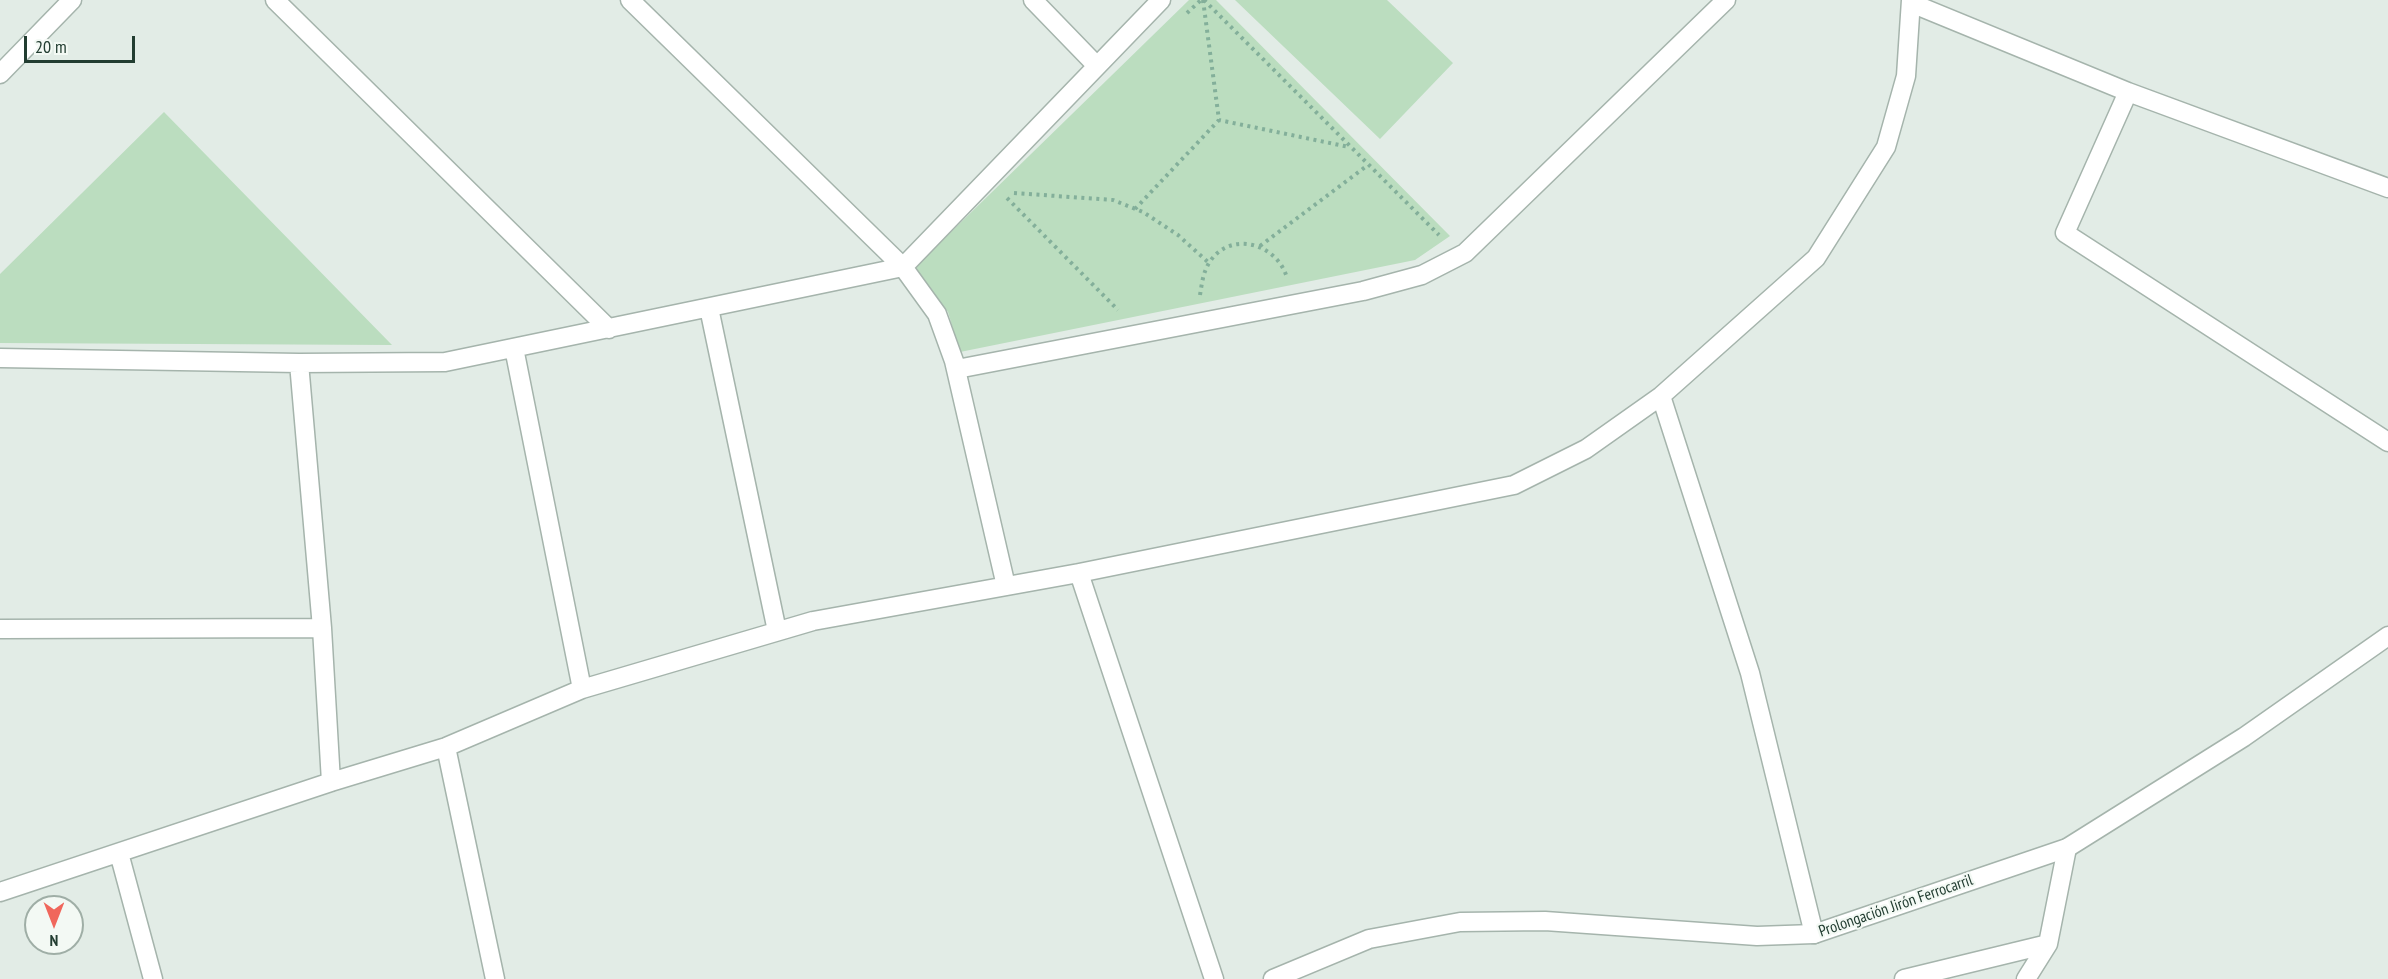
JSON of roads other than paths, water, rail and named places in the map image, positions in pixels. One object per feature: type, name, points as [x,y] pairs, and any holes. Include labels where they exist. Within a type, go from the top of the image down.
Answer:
[{"type":"street","points":[[0,74],[72,0]]},
{"type":"street","points":[[275,0],[609,329]]},
{"type":"street","points":[[630,0],[903,267],[937,314],[957,369],[1006,586]]},
{"type":"street","points":[[1033,0],[1096,65]]},
{"type":"street","points":[[0,358],[299,363],[445,362],[903,267],[1161,0]]},
{"type":"street","points":[[957,369],[1363,291],[1422,275],[1465,253],[1726,0]]},
{"type":"street","points":[[0,892],[331,782],[446,747],[582,689],[813,621],[1079,573],[1514,485],[1586,449],[1661,396],[1816,258],[1886,147],[1906,76],[1911,1],[2127,92],[2388,188]]},
{"type":"street","points":[[2127,92],[2065,233],[2388,442]]},
{"type":"street","points":[[709,308],[777,631]]},
{"type":"street","points":[[514,348],[582,689]]},
{"type":"street","points":[[299,363],[322,628],[331,782]]},
{"type":"street","points":[[1661,396],[1750,673],[1814,934]]},
{"type":"street","points":[[1079,573],[1214,979]]},
{"type":"street","points":[[0,629],[322,628]]},
{"type":"street","name":"Prolongación Jirón Ferrocarril","points":[[1273,979],[1369,939],[1460,922],[1545,921],[1757,936],[1814,934],[2067,848],[2244,736],[2388,636]]},
{"type":"street","points":[[446,747],[495,979]]},
{"type":"street","points":[[2026,979],[2048,944],[2067,848]]},
{"type":"street","points":[[119,853],[153,979]]},
{"type":"street","points":[[1904,979],[2048,944]]}]
